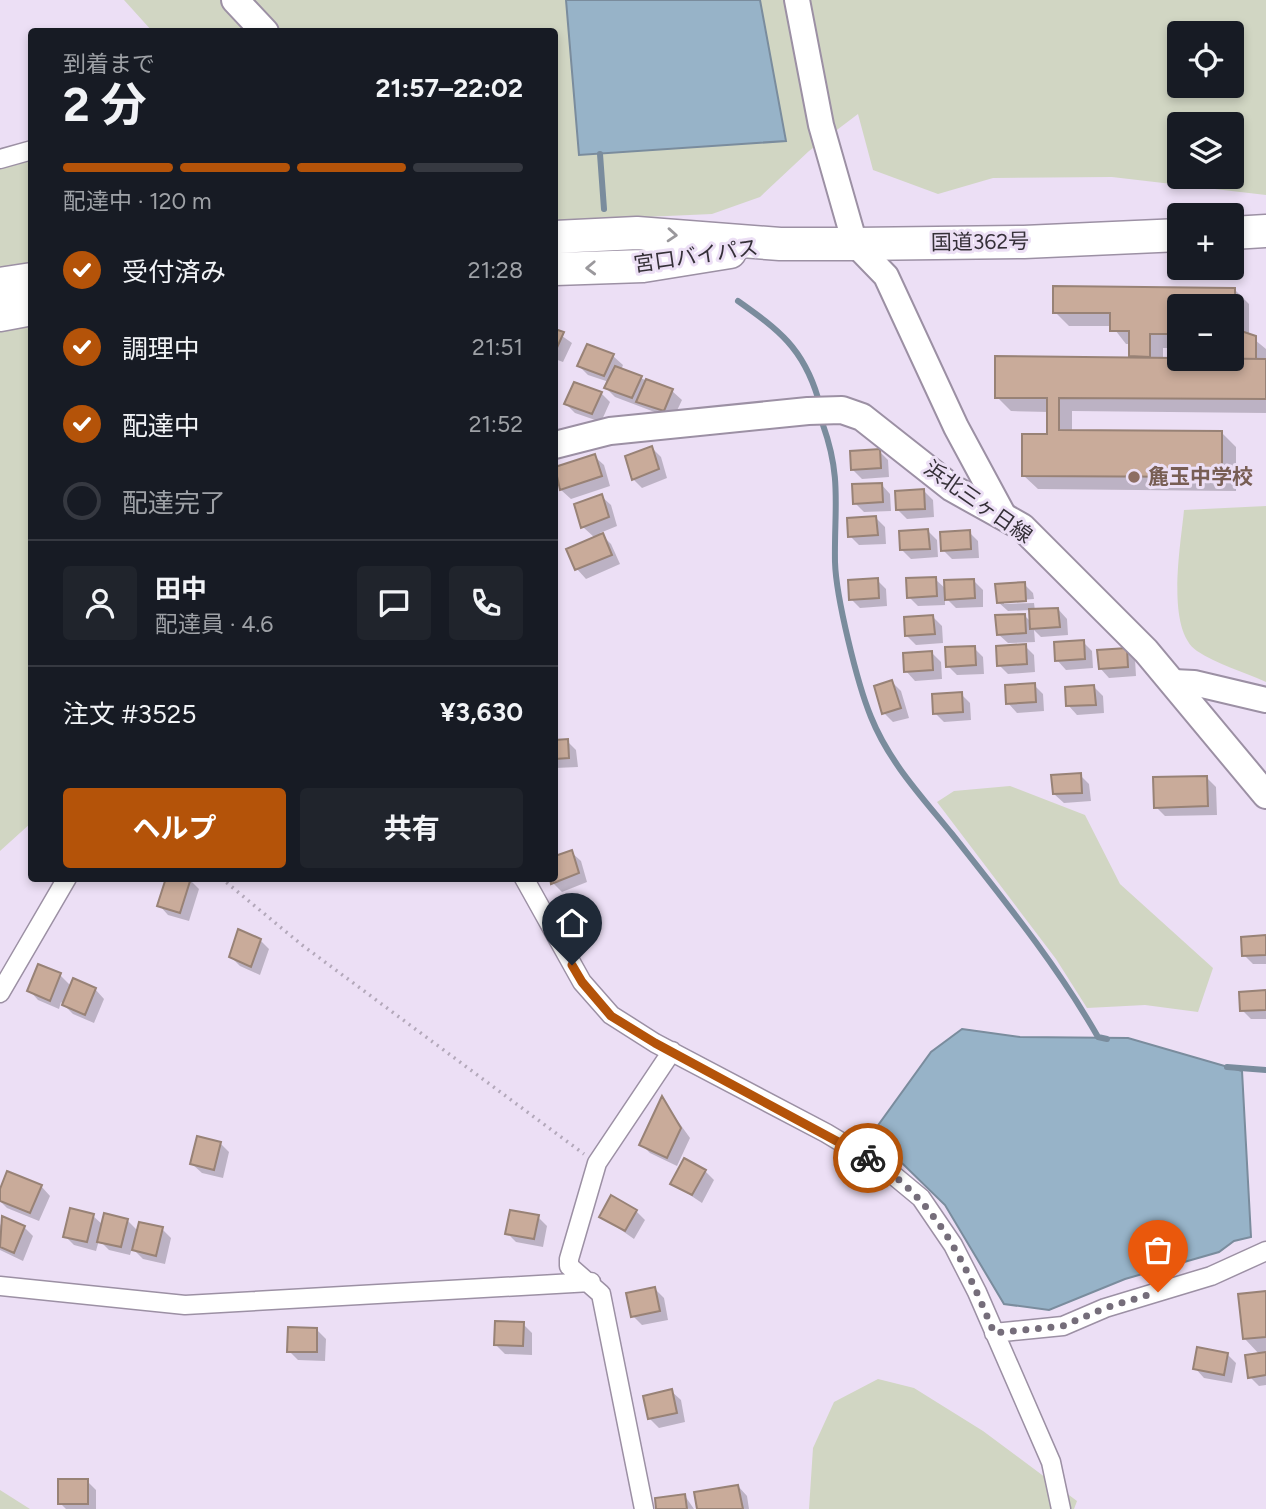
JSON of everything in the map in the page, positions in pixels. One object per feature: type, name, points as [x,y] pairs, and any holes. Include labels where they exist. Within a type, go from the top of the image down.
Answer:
[{"type":"highway","points":[[1244,232],[1266,231]]},
{"type":"highway","name":"宮口バイパス","points":[[558,237],[637,233],[779,244]]},
{"type":"highway","name":"国道362号","points":[[779,244],[1024,242],[1167,236]]},
{"type":"highway","name":"宮口バイパス","points":[[558,270],[643,266],[779,244]]},
{"type":"highway","points":[[0,284],[28,280]]},
{"type":"highway","points":[[0,315],[28,310]]},
{"type":"main road","points":[[235,0],[261,28]]},
{"type":"main road","points":[[797,0],[821,125],[855,244],[886,276],[956,427],[1004,516]]},
{"type":"main road","name":"浜北三ヶ日線","points":[[558,444],[610,430],[842,410],[876,426],[951,488],[1022,527],[1146,651],[1266,794]]},
{"type":"main road","points":[[1173,682],[1194,683],[1266,700]]},
{"type":"street","points":[[0,159],[28,151]]},
{"type":"street","points":[[0,993],[65,882]]},
{"type":"street","points":[[526,882],[582,982],[611,1016],[826,1133],[886,1169],[921,1198],[953,1245],[994,1333],[1051,1462],[1060,1509]]},
{"type":"street","points":[[643,1509],[601,1294],[591,1282],[569,1266],[569,1259],[597,1163],[672,1051]]},
{"type":"street","points":[[994,1333],[1063,1326],[1105,1308],[1210,1276],[1266,1251]]},
{"type":"street","points":[[0,1286],[185,1305],[591,1282]]},
{"type":"path","points":[[226,882],[302,945],[473,1074],[597,1163]]},
{"type":"green space","points":[[124,0],[1266,0],[1266,195],[1215,189],[1244,189],[1244,112],[1167,112],[1167,183],[1112,177],[993,178],[938,194],[873,170],[858,114],[809,151],[760,197],[712,214],[558,221],[558,28],[149,28]]},
{"type":"green space","points":[[28,159],[28,281],[0,282],[0,167]]},
{"type":"green space","points":[[0,290],[28,294],[28,826],[0,851]]},
{"type":"green space","points":[[1266,506],[1266,682],[1197,651],[1187,640],[1181,624],[1177,585],[1184,510]]},
{"type":"green space","points":[[1010,786],[1085,815],[1120,884],[1213,968],[1198,1012],[1145,1005],[1087,1008],[1056,959],[937,802],[954,791]]},
{"type":"green space","points":[[878,1379],[914,1388],[983,1431],[1077,1501],[1074,1509],[809,1509],[813,1448],[834,1402]]},
{"type":"green space","points":[[0,1490],[30,1509],[0,1509]]},
{"type":"water","points":[[566,0],[760,0],[786,141],[579,155]]},
{"type":"water","points":[[962,1029],[1020,1037],[1128,1038],[1242,1071],[1251,1237],[1234,1241],[1219,1252],[1125,1279],[1049,1310],[1004,1304],[945,1205],[903,1164],[866,1142],[931,1052]]},
{"type":"building","points":[[1053,286],[1235,288],[1235,294],[1167,294],[1167,334],[1150,334],[1150,357],[1129,356],[1129,331],[1110,331],[1110,313],[1053,313]]},
{"type":"building","points":[[558,330],[564,332],[558,345]]},
{"type":"building","points":[[1244,332],[1256,336],[1256,359],[1244,359]]},
{"type":"building","points":[[587,344],[614,354],[604,376],[577,366]]},
{"type":"building","points":[[995,356],[1167,358],[1167,371],[1244,371],[1244,359],[1266,359],[1266,399],[1059,398],[1059,430],[1222,431],[1222,477],[1022,476],[1022,434],[1047,434],[1047,398],[995,398]]},
{"type":"building","points":[[615,366],[642,376],[632,398],[604,388]]},
{"type":"building","points":[[646,379],[673,389],[664,411],[636,402]]},
{"type":"building","points":[[574,382],[602,392],[592,414],[564,404]]},
{"type":"building","points":[[652,446],[659,469],[632,480],[625,456]]},
{"type":"building","points":[[880,449],[881,468],[851,470],[850,451]]},
{"type":"building","points":[[595,454],[602,476],[560,490],[558,466]]},
{"type":"building","points":[[882,483],[883,502],[853,504],[852,484]]},
{"type":"building","points":[[924,489],[925,509],[896,510],[895,491]]},
{"type":"building","points":[[602,494],[609,517],[581,528],[574,504]]},
{"type":"building","points":[[876,516],[878,535],[848,537],[847,518]]},
{"type":"building","points":[[928,529],[930,549],[900,550],[899,531]]},
{"type":"building","points":[[970,530],[971,549],[941,551],[940,532]]},
{"type":"building","points":[[603,533],[612,555],[575,570],[566,549]]},
{"type":"building","points":[[936,577],[937,596],[907,598],[906,578]]},
{"type":"building","points":[[878,578],[879,598],[849,600],[848,580]]},
{"type":"building","points":[[974,579],[975,598],[945,600],[944,580]]},
{"type":"building","points":[[1025,582],[1026,601],[997,603],[995,584]]},
{"type":"building","points":[[1058,608],[1060,627],[1030,629],[1029,609]]},
{"type":"building","points":[[1025,614],[1026,633],[997,635],[995,615]]},
{"type":"building","points":[[933,615],[935,634],[905,636],[904,617]]},
{"type":"building","points":[[1084,640],[1085,659],[1055,661],[1054,642]]},
{"type":"building","points":[[1026,644],[1027,664],[997,666],[996,646]]},
{"type":"building","points":[[975,646],[976,665],[946,667],[945,647]]},
{"type":"building","points":[[1127,648],[1128,667],[1099,669],[1097,650]]},
{"type":"building","points":[[932,651],[933,670],[904,672],[903,653]]},
{"type":"building","points":[[892,680],[901,708],[882,714],[874,686]]},
{"type":"building","points":[[1035,683],[1036,702],[1006,704],[1005,685]]},
{"type":"building","points":[[1094,685],[1096,705],[1066,706],[1065,687]]},
{"type":"building","points":[[962,692],[963,712],[933,714],[932,694]]},
{"type":"building","points":[[568,739],[569,758],[558,759],[558,740]]},
{"type":"building","points":[[1081,773],[1082,793],[1053,794],[1051,775]]},
{"type":"building","points":[[1207,776],[1208,806],[1154,808],[1153,777]]},
{"type":"building","points":[[572,850],[579,873],[558,881],[558,855]]},
{"type":"building","points":[[165,882],[190,882],[180,913],[157,906]]},
{"type":"building","points":[[238,929],[261,939],[251,967],[229,957]]},
{"type":"building","points":[[1266,935],[1266,955],[1242,956],[1241,937]]},
{"type":"building","points":[[38,964],[61,973],[50,1001],[27,991]]},
{"type":"building","points":[[73,978],[96,988],[85,1015],[62,1005]]},
{"type":"building","points":[[1266,990],[1266,1010],[1240,1011],[1239,992]]},
{"type":"building","points":[[662,1096],[681,1128],[667,1158],[639,1145]]},
{"type":"building","points":[[197,1136],[221,1142],[214,1170],[190,1164]]},
{"type":"building","points":[[684,1158],[706,1170],[692,1195],[670,1184]]},
{"type":"building","points":[[7,1171],[42,1185],[30,1213],[0,1201],[0,1189]]},
{"type":"building","points":[[611,1195],[637,1210],[625,1231],[599,1217]]},
{"type":"building","points":[[70,1208],[94,1214],[87,1242],[63,1237]]},
{"type":"building","points":[[510,1210],[539,1215],[534,1239],[505,1234]]},
{"type":"building","points":[[104,1213],[128,1219],[121,1247],[97,1242]]},
{"type":"building","points":[[2,1216],[25,1226],[14,1253],[0,1247]]},
{"type":"building","points":[[139,1222],[163,1227],[156,1256],[132,1250]]},
{"type":"building","points":[[655,1287],[660,1311],[631,1317],[626,1293]]},
{"type":"building","points":[[1266,1291],[1266,1337],[1243,1339],[1238,1294]]},
{"type":"building","points":[[495,1321],[524,1322],[523,1346],[494,1345]]},
{"type":"building","points":[[288,1327],[317,1328],[317,1352],[287,1352]]},
{"type":"building","points":[[1197,1347],[1228,1353],[1224,1375],[1193,1369]]},
{"type":"building","points":[[1266,1352],[1266,1375],[1248,1378],[1245,1355]]},
{"type":"building","points":[[672,1389],[677,1413],[648,1419],[643,1396]]},
{"type":"building","points":[[58,1479],[88,1479],[88,1504],[58,1504]]},
{"type":"building","points":[[738,1485],[743,1509],[697,1509],[694,1492]]},
{"type":"building","points":[[685,1494],[687,1509],[656,1509],[655,1498]]},
{"type":"waterway","points":[[600,154],[604,209]]},
{"type":"waterway","points":[[738,301],[766,321],[788,342],[805,366],[818,398]]},
{"type":"waterway","points":[[823,425],[835,478],[835,562],[839,596],[860,683],[878,733],[907,778],[991,883],[1047,959],[1098,1037],[1107,1039]]},
{"type":"waterway","points":[[1227,1067],[1266,1070]]},
{"type":"way so far","points":[[868,1158],[921,1198],[953,1245],[994,1333],[1063,1326],[1105,1308],[1158,1292]]},
{"type":"place","name":"麁玉中学校","points":[[1134,477]]},
{"type":"route","points":[[572,965],[582,982],[611,1016],[655,1043],[868,1158]]}]
